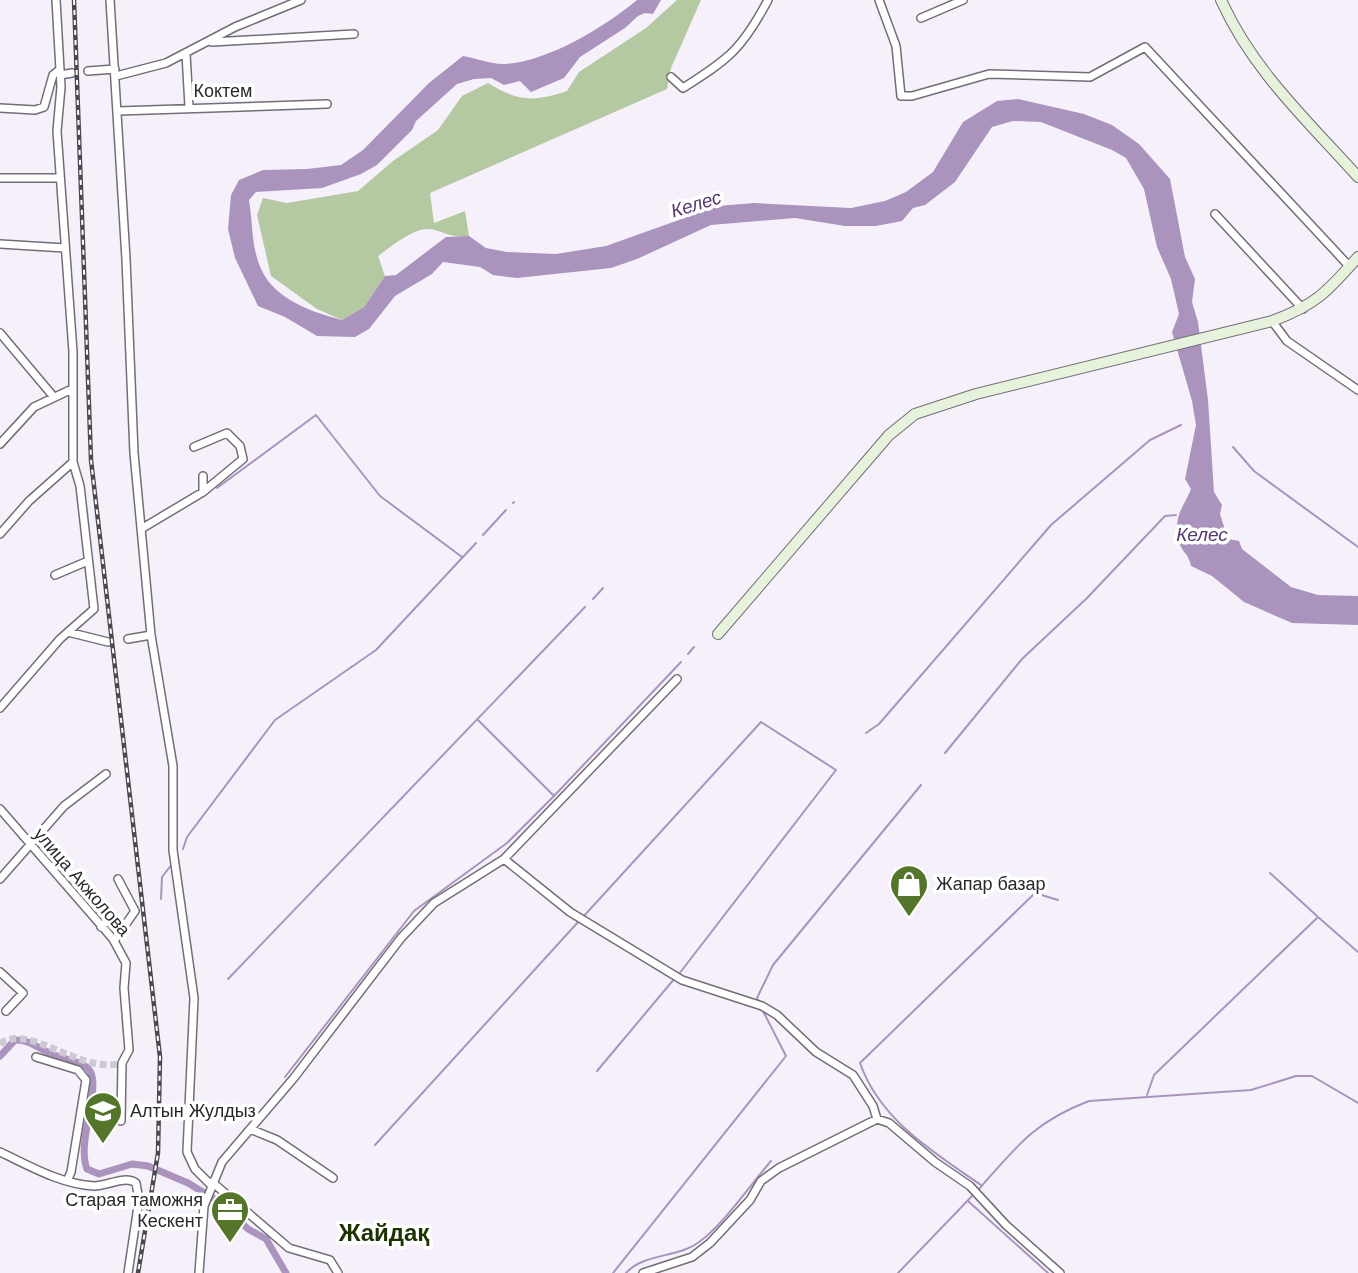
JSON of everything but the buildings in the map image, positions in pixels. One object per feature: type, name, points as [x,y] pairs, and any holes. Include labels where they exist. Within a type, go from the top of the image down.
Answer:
[{"type":"street","points":[[0,708],[68,632],[94,609],[79,478],[74,463],[76,430],[57,131],[59,73],[56,0]]},
{"type":"street","points":[[110,0],[118,111],[129,382],[141,529],[151,635],[173,766],[173,850],[194,998],[187,1152],[195,1168],[211,1186],[289,1248],[330,1260],[338,1273]]},
{"type":"street","points":[[88,71],[115,73],[166,63],[235,27],[301,0]]},
{"type":"street","points":[[671,77],[682,88],[721,63],[738,49],[768,0]]},
{"type":"street","points":[[879,0],[896,46],[901,96],[912,96],[989,74],[1090,77],[1145,47],[1349,267]]},
{"type":"street","points":[[921,18],[963,0]]},
{"type":"street","points":[[1221,0],[1238,38],[1264,73],[1358,176]]},
{"type":"street","points":[[208,42],[354,34]]},
{"type":"street","points":[[186,54],[189,106]]},
{"type":"street","points":[[0,108],[35,110],[44,107],[52,75],[72,73]]},
{"type":"street","name":"Коктем","points":[[118,111],[189,106],[215,108],[327,104]]},
{"type":"street","points":[[0,178],[60,178]]},
{"type":"street","points":[[1214,214],[1303,310]]},
{"type":"street","points":[[0,244],[65,248]]},
{"type":"street","points":[[718,634],[889,435],[915,414],[976,394],[1272,321],[1303,310],[1324,295],[1358,257]]},
{"type":"street","points":[[1272,321],[1287,341],[1358,390]]},
{"type":"street","points":[[0,333],[53,396]]},
{"type":"street","points":[[0,444],[34,407],[72,389]]},
{"type":"street","points":[[141,529],[204,492],[242,462],[243,455],[227,433],[194,447]]},
{"type":"street","points":[[0,534],[29,500],[74,463]]},
{"type":"street","points":[[203,475],[204,492]]},
{"type":"street","points":[[55,575],[88,561]]},
{"type":"street","points":[[68,632],[108,642]]},
{"type":"street","points":[[128,639],[151,635]]},
{"type":"street","points":[[199,1273],[204,1206],[222,1162],[293,1079],[417,918],[450,891],[504,859],[677,679]]},
{"type":"street","points":[[0,879],[74,796],[106,774]]},
{"type":"street","name":"улица Акжолова","points":[[0,809],[114,941],[126,963],[124,988],[129,1050],[122,1062],[121,1121]]},
{"type":"street","points":[[504,859],[570,912],[682,980],[762,1006],[777,1015],[816,1052],[853,1075],[873,1106],[877,1119]]},
{"type":"street","points":[[114,941],[135,911],[118,879]]},
{"type":"street","points":[[101,927],[111,917]]},
{"type":"street","points":[[0,972],[23,993],[6,1011]]},
{"type":"street","points":[[36,1057],[78,1070],[86,1080],[67,1181]]},
{"type":"street","points":[[643,1273],[692,1257],[710,1243],[750,1200],[761,1181],[779,1168],[877,1119],[889,1123],[935,1162],[970,1186],[998,1218],[1060,1273]]},
{"type":"street","points":[[250,1129],[277,1140],[332,1178]]},
{"type":"street","points":[[0,1152],[67,1181],[102,1185],[128,1179],[136,1183],[139,1200],[128,1273]]},
{"type":"green space","points":[[677,0],[701,0],[671,68],[667,89],[430,193],[434,223],[465,211],[469,236],[455,236],[428,229],[413,233],[398,242],[378,256],[385,276],[364,307],[342,320],[317,309],[271,276],[257,215],[263,198],[287,203],[358,191],[393,161],[438,130],[462,96],[488,83],[509,94],[526,98],[545,97],[567,91],[579,72],[646,28]]},
{"type":"water","name":"Келес","points":[[637,0],[661,0],[653,14],[638,16],[625,28],[580,57],[564,78],[531,92],[520,81],[504,85],[491,78],[457,84],[416,121],[412,130],[377,165],[361,174],[322,188],[256,192],[249,200],[254,242],[261,268],[268,281],[277,291],[301,306],[342,320],[364,307],[385,276],[396,275],[446,237],[469,236],[486,248],[507,252],[556,254],[606,246],[718,206],[754,203],[851,208],[885,201],[906,192],[933,172],[963,122],[997,101],[1018,99],[1084,114],[1112,125],[1139,144],[1170,179],[1185,257],[1195,279],[1192,302],[1198,322],[1208,400],[1214,492],[1222,505],[1220,514],[1228,539],[1239,541],[1242,549],[1291,587],[1318,595],[1358,596],[1358,625],[1292,623],[1244,602],[1212,576],[1191,566],[1180,545],[1177,525],[1179,514],[1191,489],[1185,479],[1196,425],[1192,401],[1172,332],[1179,314],[1171,279],[1157,247],[1144,189],[1126,158],[1041,122],[1013,121],[992,127],[955,182],[925,205],[913,208],[902,221],[876,226],[845,226],[795,218],[711,225],[611,268],[517,278],[493,275],[480,267],[443,262],[432,274],[395,296],[369,329],[355,337],[317,336],[285,317],[258,306],[235,258],[228,229],[231,195],[239,180],[263,170],[341,165],[363,150],[429,83],[463,56],[500,64],[539,57],[592,32]]},
{"type":"waterway","points":[[217,488],[316,415],[380,496],[462,557]]},
{"type":"waterway","points":[[866,733],[879,724],[1051,525],[1150,440],[1181,425]]},
{"type":"waterway","points":[[1233,447],[1254,471],[1358,547]]},
{"type":"waterway","points":[[483,535],[506,510]]},
{"type":"waterway","points":[[945,753],[1022,659],[1087,598],[1165,516],[1176,515]]},
{"type":"waterway","points":[[183,849],[187,837],[275,720],[376,650],[476,543]]},
{"type":"waterway","points":[[593,599],[603,588]]},
{"type":"waterway","points":[[228,979],[585,607]]},
{"type":"waterway","points":[[688,654],[694,647]]},
{"type":"waterway","points":[[554,796],[681,662]]},
{"type":"waterway","points":[[285,1077],[414,911],[507,843],[554,796],[478,720]]},
{"type":"waterway","points":[[583,917],[761,722],[836,770],[679,974]]},
{"type":"waterway","points":[[759,1003],[757,998],[773,965],[921,785]]},
{"type":"waterway","points":[[161,899],[162,877],[172,864]]},
{"type":"waterway","points":[[1270,873],[1317,916]]},
{"type":"waterway","points":[[981,1185],[927,1147],[894,1118],[869,1083],[860,1063],[1035,893],[1058,900]]},
{"type":"waterway","points":[[1147,1095],[1154,1075],[1318,917],[1358,952]]},
{"type":"waterway","points":[[375,1145],[579,921]]},
{"type":"waterway","points":[[597,1071],[675,978]]},
{"type":"waterway","points":[[613,1273],[786,1056],[763,1011]]},
{"type":"waterway","points":[[0,1056],[15,1040],[20,1040],[85,1066],[91,1073],[93,1083],[84,1156],[87,1169],[99,1174],[132,1164],[148,1166],[188,1183],[221,1203],[248,1229],[266,1239],[286,1273]]},
{"type":"waterway","points":[[979,1189],[1016,1148],[1040,1127],[1089,1101],[1251,1090],[1296,1076],[1312,1076],[1358,1103]]},
{"type":"waterway","points":[[626,1273],[642,1262],[681,1251],[699,1242],[727,1215],[771,1161]]},
{"type":"waterway","points":[[898,1273],[975,1193]]},
{"type":"waterway","points":[[968,1201],[1048,1273]]},
{"type":"tunnel","points":[[0,1044],[12,1039],[26,1039],[89,1062],[106,1065],[122,1063]]},
{"type":"railway","points":[[74,0],[91,460],[160,1057],[158,1153],[138,1273]]},
{"type":"place","name":"Жапар базар","points":[[909,918]]},
{"type":"place","name":"Алтын Жулдыз","points":[[103,1145]]},
{"type":"place","name":"Старая таможня Кескент","points":[[230,1244]]},
{"type":"district","name":"Жайдақ","points":[[384,1232]]}]
